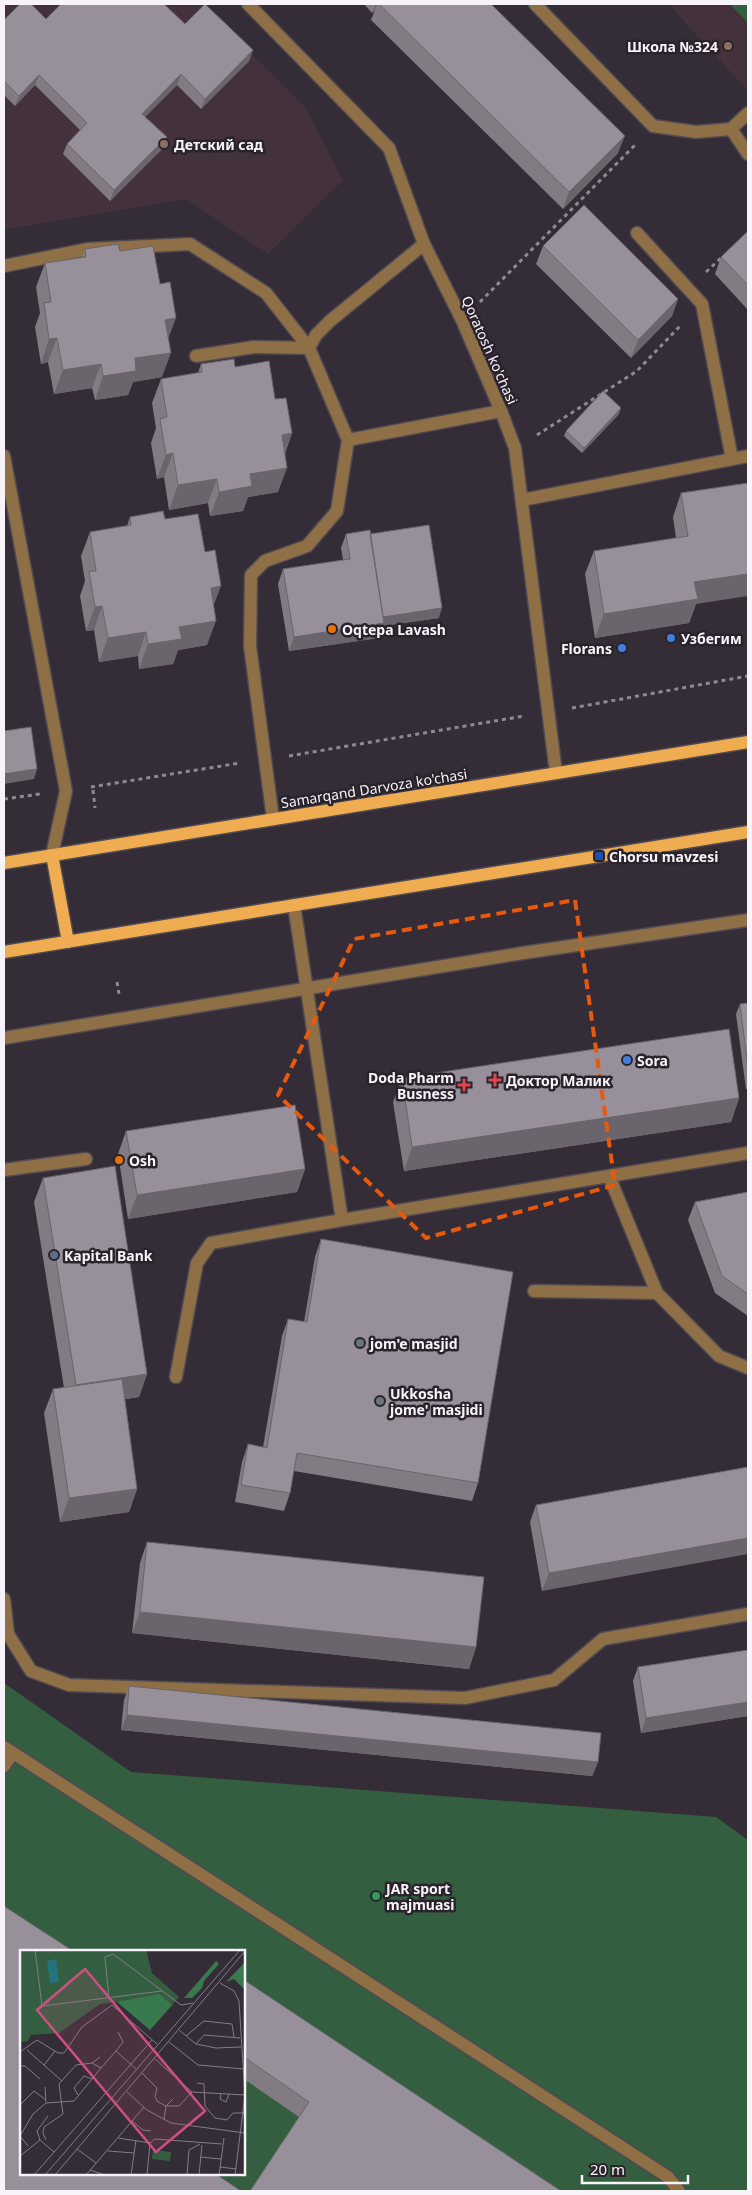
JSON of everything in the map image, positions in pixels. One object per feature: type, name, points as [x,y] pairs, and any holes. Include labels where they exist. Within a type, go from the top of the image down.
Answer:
[{"type":"main road","name":"Samarqand Darvoza ko'chasi","points":[[4,863],[748,742]]},
{"type":"main road","points":[[4,952],[748,832]]},
{"type":"main road","points":[[52,855],[68,942]]},
{"type":"street","name":"Qoratosh ko'chasi","points":[[248,4],[389,148],[424,244],[462,320],[501,411],[515,448],[556,773]]},
{"type":"street","points":[[535,4],[653,126],[696,132],[732,129],[748,113]]},
{"type":"street","points":[[732,129],[748,154]]},
{"type":"street","points":[[637,233],[702,304],[732,459]]},
{"type":"street","points":[[4,266],[88,249],[190,244],[266,293],[309,348],[348,440],[337,511],[307,546],[265,561],[252,575],[250,646],[273,819]]},
{"type":"street","points":[[309,348],[316,336],[330,321],[424,244]]},
{"type":"street","points":[[196,356],[254,346],[309,348]]},
{"type":"street","points":[[348,440],[501,411]]},
{"type":"street","points":[[4,456],[9,514],[66,791],[52,855]]},
{"type":"street","points":[[522,500],[748,456]]},
{"type":"street","points":[[294,905],[342,1220]]},
{"type":"street","points":[[4,1038],[308,990],[523,953],[748,920]]},
{"type":"street","points":[[176,1377],[197,1263],[211,1243],[748,1153]]},
{"type":"street","points":[[4,1170],[86,1159]]},
{"type":"street","points":[[609,1176],[657,1293],[719,1356],[748,1368]]},
{"type":"street","points":[[534,1291],[657,1293]]},
{"type":"street","points":[[4,1599],[8,1634],[31,1671],[69,1685],[465,1698],[554,1680],[604,1639],[748,1614]]},
{"type":"street","points":[[4,1766],[8,1750],[668,2177],[679,2191]]},
{"type":"path","points":[[462,320],[653,126]]},
{"type":"path","points":[[515,448],[637,370],[702,304],[705,273],[727,253]]},
{"type":"path","points":[[4,799],[93,787],[266,759],[549,712],[748,676]]},
{"type":"path","points":[[93,787],[95,808]]},
{"type":"highlighted area","points":[[575,900],[615,1185],[426,1238],[278,1095],[354,939]]},
{"type":"shaded area","name":"Детский сад","points":[[4,4],[201,4],[305,107],[343,180],[268,254],[186,199],[4,230]]},
{"type":"shaded area","name":"Школа №324","points":[[668,4],[748,4],[747,90]]},
{"type":"green space","points":[[730,4],[748,4],[748,23]]},
{"type":"green space","name":"JAR sport majmuasi","points":[[4,1683],[131,1772],[716,1817],[748,1840],[748,2191],[4,2191]]},
{"type":"building","points":[[20,4],[31,4],[46,19],[61,4],[164,4],[185,24],[205,4],[253,50],[205,99],[181,74],[142,114],[167,137],[114,190],[67,144],[87,123],[39,75],[19,96],[4,81],[4,20]]},
{"type":"building","points":[[379,4],[491,4],[625,136],[569,192]]},
{"type":"building","points":[[584,205],[678,299],[638,340],[543,246]]},
{"type":"building","points":[[748,231],[748,285],[721,257]]},
{"type":"building","points":[[118,244],[120,251],[153,246],[160,284],[170,282],[176,318],[165,320],[171,353],[135,358],[136,371],[103,376],[101,364],[63,370],[57,338],[49,339],[44,303],[51,302],[45,263],[86,257],[85,249]]},
{"type":"building","points":[[234,359],[235,367],[269,361],[275,399],[286,398],[292,433],[282,435],[287,468],[250,474],[252,486],[219,492],[217,479],[178,485],[173,453],[166,455],[160,419],[167,417],[161,379],[202,372],[201,364]]},
{"type":"building","points":[[603,391],[621,408],[584,448],[566,431]]},
{"type":"building","points":[[748,483],[748,574],[694,582],[698,599],[604,614],[594,551],[688,536],[681,493]]},
{"type":"building","points":[[163,511],[165,519],[198,514],[205,552],[215,550],[221,586],[211,588],[216,621],[179,627],[182,639],[148,644],[146,632],[108,638],[102,606],[95,607],[89,571],[96,571],[90,532],[131,525],[130,517]]},
{"type":"building","points":[[429,525],[442,608],[383,617],[370,534]]},
{"type":"building","points":[[370,530],[384,623],[294,637],[283,569],[350,559],[346,534]]},
{"type":"building","points":[[31,727],[37,769],[4,774],[4,731]]},
{"type":"building","points":[[748,1003],[748,1068],[740,1004]]},
{"type":"building","points":[[729,1029],[739,1098],[412,1147],[402,1078]]},
{"type":"building","points":[[295,1105],[305,1169],[137,1195],[126,1131]]},
{"type":"building","points":[[115,1166],[147,1374],[76,1385],[43,1178]]},
{"type":"building","points":[[748,1192],[748,1294],[722,1276],[695,1202]]},
{"type":"building","name":"Ukkosha jome' masjidi","points":[[321,1239],[513,1272],[478,1483],[297,1453],[290,1493],[241,1485],[248,1444],[267,1448],[288,1319],[307,1322]]},
{"type":"building","points":[[122,1379],[137,1489],[69,1498],[53,1389]]},
{"type":"building","points":[[748,1467],[748,1538],[549,1573],[536,1505]]},
{"type":"building","points":[[147,1542],[484,1577],[476,1647],[140,1612]]},
{"type":"building","points":[[748,1650],[748,1702],[646,1718],[638,1667]]},
{"type":"building","points":[[129,1686],[601,1733],[598,1762],[127,1715]]},
{"type":"building","points":[[4,1906],[71,1950],[20,1950],[20,2175],[217,2175],[241,2191],[4,2191]]},
{"type":"building","points":[[245,1981],[561,2191],[250,2191],[309,2102],[245,2058]]},
{"type":"place","name":"Школа №324","points":[[728,46]]},
{"type":"place","name":"Детский сад","points":[[164,144]]},
{"type":"place","name":"Oqtepa Lavash","points":[[332,629]]},
{"type":"place","name":"Узбегим","points":[[671,638]]},
{"type":"place","name":"Florans","points":[[622,648]]},
{"type":"place","name":"Chorsu mavzesi","points":[[599,856]]},
{"type":"place","name":"Sora","points":[[627,1060]]},
{"type":"place","name":"Доктор Малик","points":[[495,1080]]},
{"type":"place","name":"Doda Pharm Busness","points":[[464,1085]]},
{"type":"place","name":"Osh","points":[[119,1160]]},
{"type":"place","name":"Kapital Bank","points":[[54,1255]]},
{"type":"place","name":"jom'e masjid","points":[[360,1343]]},
{"type":"place","name":"Ukkosha jome' masjidi","points":[[380,1401]]},
{"type":"place","name":"JAR sport majmuasi","points":[[376,1896]]}]
